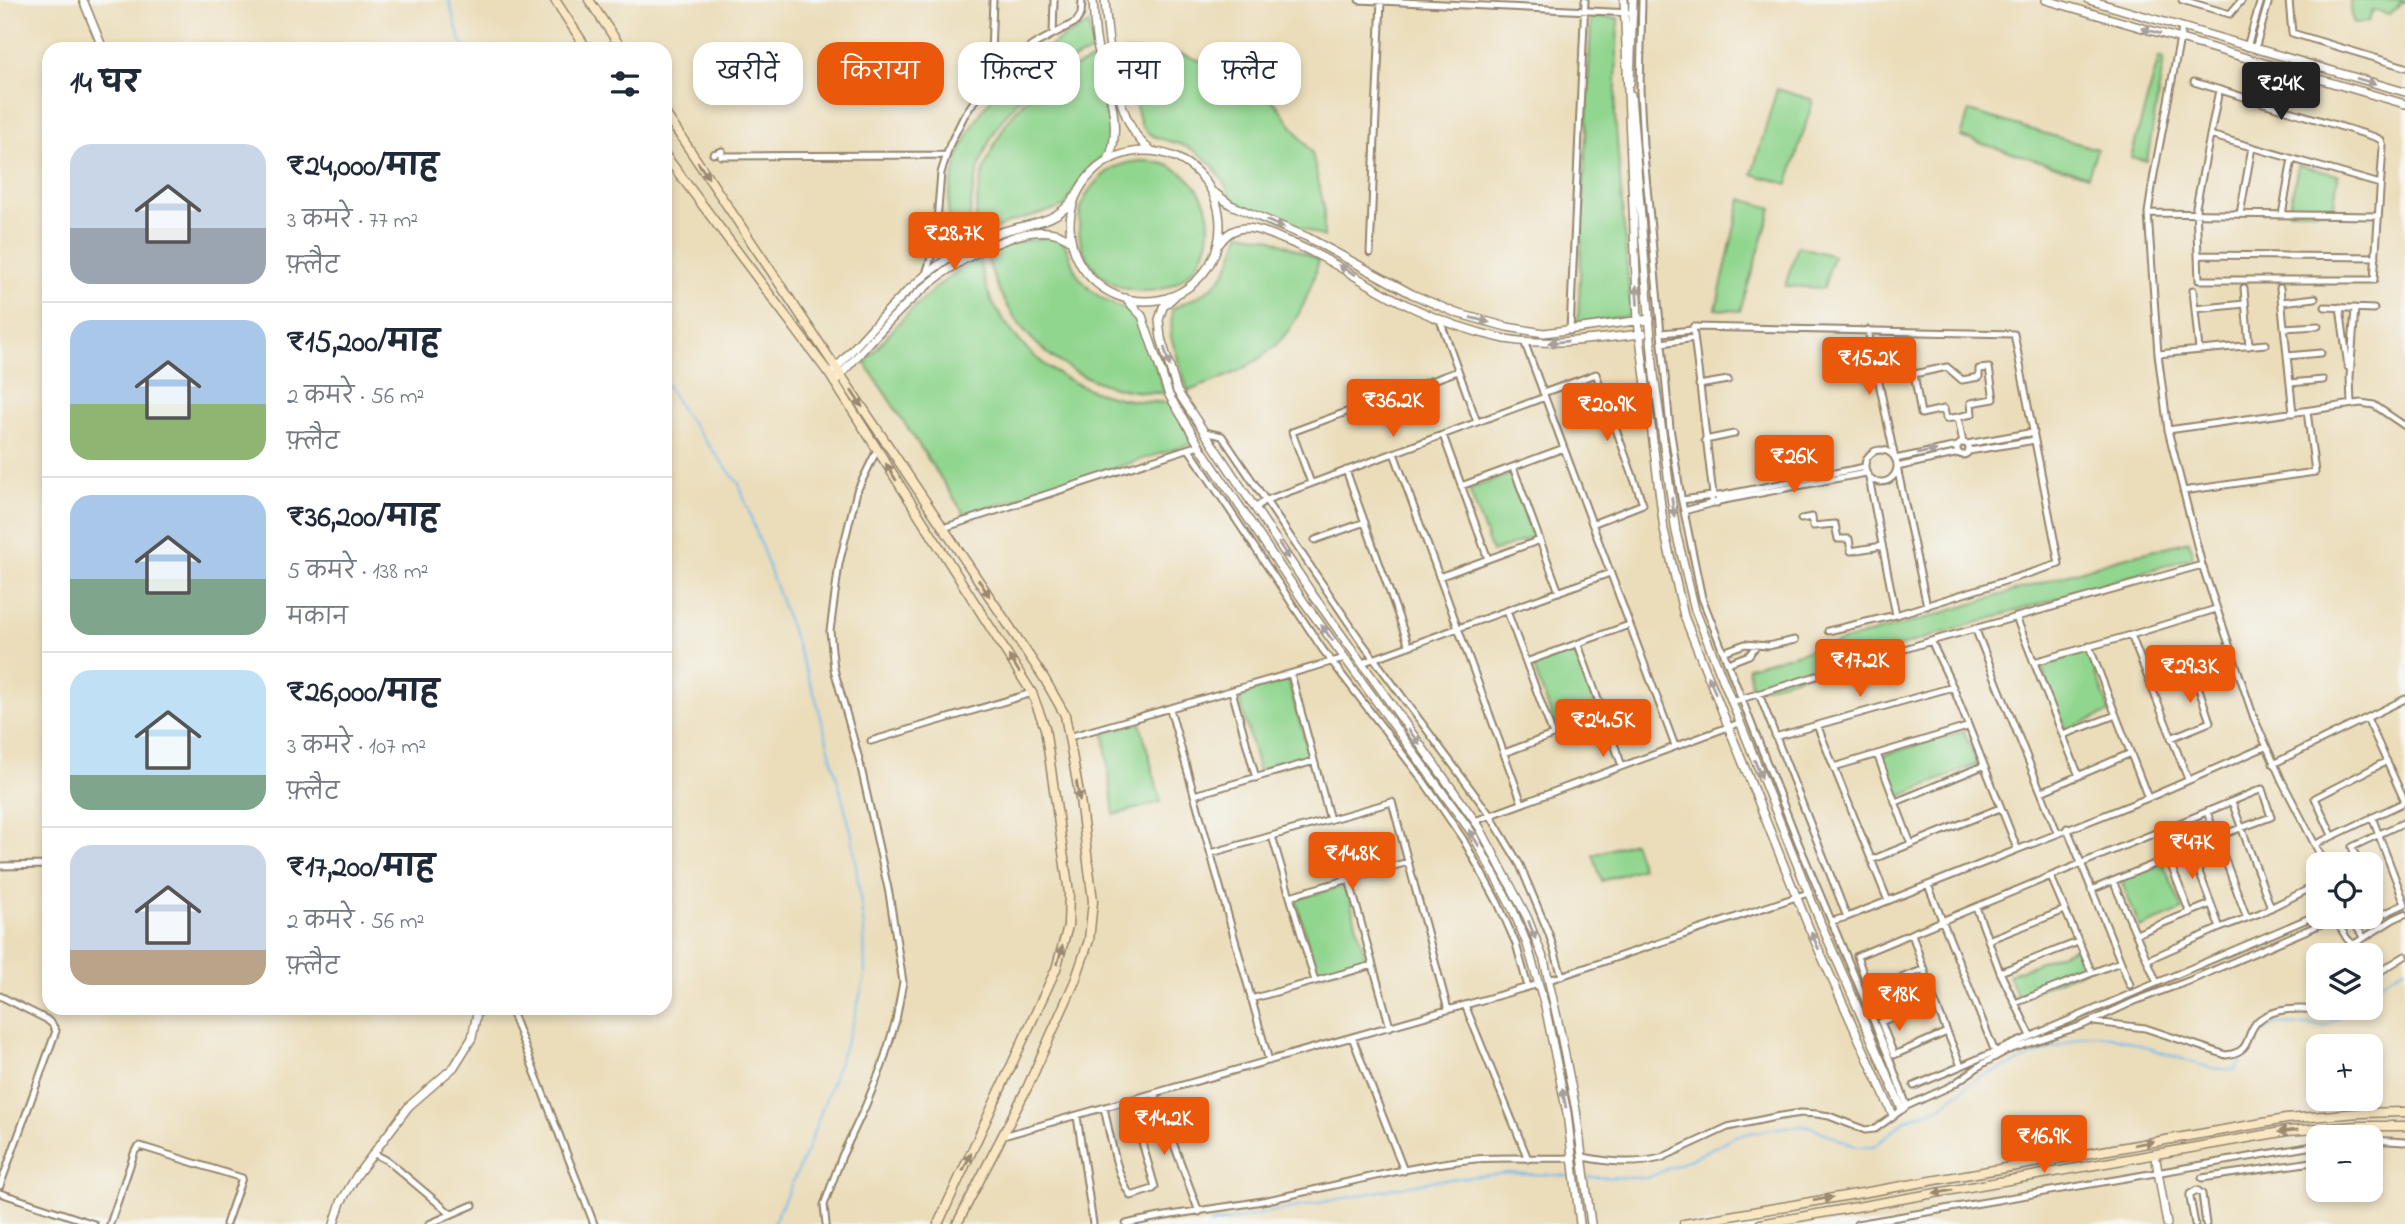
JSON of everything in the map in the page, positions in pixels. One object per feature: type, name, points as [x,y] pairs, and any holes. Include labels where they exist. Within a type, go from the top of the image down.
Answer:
[{"type":"main road","points":[[555,0],[582,42]]},
{"type":"main road","points":[[589,0],[617,42]]},
{"type":"main road","points":[[672,124],[835,375],[943,528],[1044,678],[1065,715],[1080,799],[1093,901],[1089,940],[1070,993],[1028,1086],[957,1224]]},
{"type":"main road","points":[[672,164],[835,375],[877,450],[1032,693],[1045,728],[1069,893],[1068,926],[1056,969],[938,1224]]},
{"type":"main road","points":[[1684,1224],[2286,1119],[2405,1112]]},
{"type":"main road","points":[[1760,1224],[2287,1131],[2405,1126]]},
{"type":"street","points":[[83,0],[100,42]]},
{"type":"street","points":[[991,42],[993,0]]},
{"type":"street","points":[[1053,34],[1054,0]]},
{"type":"street","points":[[1038,42],[1076,22],[1081,14],[1082,0]]},
{"type":"street","points":[[1093,0],[1096,39],[1116,125],[1113,151],[1108,161]]},
{"type":"street","points":[[1105,0],[1110,56],[1123,108],[1133,134],[1141,144],[1152,151],[1176,158],[1195,170],[1214,192],[1231,205],[1307,236],[1412,294],[1456,313],[1507,327],[1544,333],[1650,319]]},
{"type":"street","points":[[1359,0],[1632,13]]},
{"type":"street","points":[[1521,8],[1522,0]]},
{"type":"street","points":[[1570,331],[1585,0]]},
{"type":"street","points":[[1624,0],[1638,321],[1664,530],[1684,616],[1797,896],[1893,1115]]},
{"type":"street","points":[[1633,0],[1630,84],[1651,334],[1676,532],[1695,610],[1808,892],[1905,1108]]},
{"type":"street","points":[[1643,0],[1640,41],[1643,131],[1670,428],[1702,598],[1798,842],[1890,1060],[1905,1108]]},
{"type":"street","points":[[2046,0],[2405,104]]},
{"type":"street","points":[[2089,0],[2405,92]]},
{"type":"street","points":[[2182,0],[2230,14],[2242,0]]},
{"type":"street","points":[[2210,0],[2216,10]]},
{"type":"street","points":[[2251,48],[2261,0]]},
{"type":"street","points":[[2251,48],[2269,0]]},
{"type":"street","points":[[2289,0],[2292,33],[2405,67]]},
{"type":"street","points":[[1370,253],[1381,1]]},
{"type":"street","points":[[2182,27],[2148,213],[2158,354],[2168,430],[2202,565],[2265,747],[2320,852]]},
{"type":"street","points":[[2194,82],[2375,136],[2381,141],[2383,147],[2375,278],[2372,281],[2202,281],[2198,278],[2197,214],[2219,90]]},
{"type":"street","points":[[926,275],[935,244],[941,173],[964,116],[972,105]]},
{"type":"street","points":[[2210,135],[2380,184]]},
{"type":"street","points":[[2240,214],[2252,147]]},
{"type":"street","points":[[713,154],[722,151],[722,156],[947,155]]},
{"type":"street","points":[[835,375],[908,290],[962,249],[990,235],[1040,222],[1061,213],[1096,169],[1108,161],[1133,152],[1152,151]]},
{"type":"street","points":[[2282,215],[2292,159]]},
{"type":"street","points":[[1079,190],[1071,216],[1071,241],[1078,261],[1095,282],[1125,298],[1142,316],[1169,395],[1199,445],[1304,602],[1472,834],[1513,910],[1539,984],[1567,1112],[1580,1224]]},
{"type":"street","points":[[1214,192],[1220,234],[1211,263],[1196,281],[1163,307],[1159,320],[1161,338],[1177,391],[1312,595],[1475,821],[1527,917],[1549,980],[1576,1110],[1591,1224]]},
{"type":"street","points":[[2148,213],[2378,216]]},
{"type":"street","points":[[1217,248],[1226,235],[1236,230],[1246,228],[1268,233],[1303,246],[1407,305],[1440,320],[1504,338],[1541,344],[1651,334]]},
{"type":"street","points":[[835,375],[937,276],[967,256],[994,243],[1023,234],[1049,231],[1061,233],[1071,241]]},
{"type":"street","points":[[2198,255],[2376,257]]},
{"type":"street","points":[[2244,288],[2249,346]]},
{"type":"street","points":[[2280,288],[2292,412]]},
{"type":"street","points":[[2193,290],[2199,350]]},
{"type":"street","points":[[1125,298],[1151,301],[1175,296]]},
{"type":"street","points":[[2282,302],[2315,298]]},
{"type":"street","points":[[2195,309],[2245,304]]},
{"type":"street","points":[[2325,307],[2374,309]]},
{"type":"street","points":[[2340,307],[2351,404]]},
{"type":"street","points":[[2350,377],[2355,308]]},
{"type":"street","points":[[1440,320],[1477,422]]},
{"type":"street","points":[[2284,328],[2318,326]]},
{"type":"street","points":[[1661,332],[1693,330],[1693,327],[2014,334],[2059,564],[1896,615],[1828,631]]},
{"type":"street","points":[[1693,330],[1705,440],[1715,498]]},
{"type":"street","points":[[1868,330],[1927,606]]},
{"type":"street","points":[[1662,343],[1694,338]]},
{"type":"street","points":[[1524,341],[1675,746]]},
{"type":"street","points":[[2158,354],[2266,344]]},
{"type":"street","points":[[2287,356],[2321,353]]},
{"type":"street","points":[[1947,367],[1962,380],[1979,377],[1979,369],[1989,368],[1994,399],[1971,403],[1972,414],[1958,417],[1946,419],[1944,410],[1920,414],[1914,374],[1947,367]]},
{"type":"street","points":[[1311,483],[1292,432],[1458,371]]},
{"type":"street","points":[[1256,508],[1264,501],[1477,422],[1596,374],[1643,504],[1592,524]]},
{"type":"street","points":[[1699,384],[1728,380]]},
{"type":"street","points":[[2290,383],[2323,380]]},
{"type":"street","points":[[2168,430],[2361,403],[2374,405],[2405,426]]},
{"type":"street","points":[[2183,491],[2315,472],[2307,411]]},
{"type":"street","points":[[1897,467],[1959,453],[1965,455],[1958,417]]},
{"type":"street","points":[[1202,432],[1222,436],[1374,659],[1490,815],[1520,865],[1549,934],[1562,975]]},
{"type":"street","points":[[1895,458],[2034,432]]},
{"type":"street","points":[[1705,440],[1734,434]]},
{"type":"street","points":[[1443,435],[1488,559]]},
{"type":"street","points":[[1959,453],[1964,446],[2035,440]]},
{"type":"street","points":[[943,528],[1199,445]]},
{"type":"street","points":[[1461,486],[1564,448]]},
{"type":"street","points":[[1189,449],[1332,663],[1422,779],[1476,860],[1516,944],[1528,987]]},
{"type":"street","points":[[826,1224],[824,1205],[842,1156],[882,1066],[896,1020],[903,982],[889,893],[859,759],[834,669],[830,631],[839,564],[857,491],[877,450]]},
{"type":"street","points":[[1895,458],[1887,451],[1877,450],[1868,457],[1867,473],[1896,615]]},
{"type":"street","points":[[1394,453],[1522,803]]},
{"type":"street","points":[[1513,467],[1559,592]]},
{"type":"street","points":[[1682,500],[1715,498],[1867,473],[1879,482],[1885,482],[1893,477],[1897,467]]},
{"type":"street","points":[[1346,470],[1409,646]]},
{"type":"street","points":[[1684,511],[1715,498]]},
{"type":"street","points":[[1801,519],[1812,517],[1813,526],[1835,524],[1838,539],[1849,539],[1851,551],[1882,546]]},
{"type":"street","points":[[1315,540],[1365,522]]},
{"type":"street","points":[[1439,577],[1540,540]]},
{"type":"street","points":[[1731,702],[1975,628],[2202,565]]},
{"type":"street","points":[[1362,663],[1610,573]]},
{"type":"street","points":[[2034,662],[2216,608]]},
{"type":"street","points":[[1507,611],[1553,735]]},
{"type":"street","points":[[2016,617],[2079,776]]},
{"type":"street","points":[[1526,662],[1629,625]]},
{"type":"street","points":[[1975,628],[2057,832]]},
{"type":"street","points":[[2131,635],[2188,779]]},
{"type":"street","points":[[1723,652],[1745,644],[1768,646],[1795,640]]},
{"type":"street","points":[[1931,641],[1953,687],[2017,848]]},
{"type":"street","points":[[1578,644],[1622,766]]},
{"type":"street","points":[[1728,663],[1749,655],[1757,645]]},
{"type":"street","points":[[2089,646],[2148,798]]},
{"type":"street","points":[[2147,675],[2231,651]]},
{"type":"street","points":[[1069,737],[1345,658]]},
{"type":"street","points":[[2171,738],[2210,722],[2190,662]]},
{"type":"street","points":[[1291,674],[1330,820]]},
{"type":"street","points":[[1776,737],[1953,687]]},
{"type":"street","points":[[1232,691],[1255,778]]},
{"type":"street","points":[[871,741],[1032,693]]},
{"type":"street","points":[[1759,694],[1847,917]]},
{"type":"street","points":[[2273,764],[2403,700],[2405,709]]},
{"type":"street","points":[[1170,709],[1269,1061]]},
{"type":"street","points":[[2063,736],[2116,715]]},
{"type":"street","points":[[1504,753],[1604,716]]},
{"type":"street","points":[[2316,844],[2405,802],[2367,718]]},
{"type":"street","points":[[1475,821],[1740,723]]},
{"type":"street","points":[[1817,725],[1888,901]]},
{"type":"street","points":[[1834,767],[1967,727]]},
{"type":"street","points":[[1832,921],[2148,798],[2265,747]]},
{"type":"street","points":[[2041,793],[2131,753]]},
{"type":"street","points":[[1877,754],[1911,844]]},
{"type":"street","points":[[1194,795],[1314,761]]},
{"type":"street","points":[[2332,835],[2315,797],[2386,761]]},
{"type":"street","points":[[1896,802],[1983,766]]},
{"type":"street","points":[[1925,969],[1870,990],[1857,956],[2262,789],[2272,817],[2216,837]]},
{"type":"street","points":[[1211,853],[1392,802],[1448,1010]]},
{"type":"street","points":[[2232,802],[2271,908]]},
{"type":"street","points":[[1871,860],[2000,808]]},
{"type":"street","points":[[2207,812],[2247,918]]},
{"type":"street","points":[[2372,817],[2405,904],[2383,915]]},
{"type":"street","points":[[2181,823],[2220,928]]},
{"type":"street","points":[[2355,852],[2353,847],[2404,824]]},
{"type":"street","points":[[2067,828],[2130,985]]},
{"type":"street","points":[[1272,836],[1315,981]]},
{"type":"street","points":[[2091,890],[2191,849]]},
{"type":"street","points":[[2168,859],[2190,913]]},
{"type":"street","points":[[1290,896],[1408,862]]},
{"type":"street","points":[[0,866],[42,865]]},
{"type":"street","points":[[2051,877],[2092,973]]},
{"type":"street","points":[[1349,879],[1390,1027]]},
{"type":"street","points":[[2113,881],[2157,982]]},
{"type":"street","points":[[1927,885],[1995,1052]]},
{"type":"street","points":[[2147,960],[2306,890]]},
{"type":"street","points":[[1549,980],[1808,892]]},
{"type":"street","points":[[2136,934],[2211,904]]},
{"type":"street","points":[[1976,907],[2000,972],[2031,1036]]},
{"type":"street","points":[[1988,940],[2065,910]]},
{"type":"street","points":[[1583,1161],[1650,1161],[1728,1127],[1801,1113],[1829,1116],[1864,1130],[1875,1129],[1893,1115],[1951,1086],[2006,1051],[2091,1022],[2328,921],[2338,922],[2349,942],[2354,944],[2405,915]]},
{"type":"street","points":[[1914,1086],[2306,919]]},
{"type":"street","points":[[2359,929],[2364,938]]},
{"type":"street","points":[[1912,934],[1934,1000],[1961,1066]]},
{"type":"street","points":[[2000,972],[2078,943]]},
{"type":"street","points":[[2383,969],[2405,956]]},
{"type":"street","points":[[2015,1003],[2120,962]]},
{"type":"street","points":[[1251,999],[1373,965]]},
{"type":"street","points":[[1002,1136],[1539,984]]},
{"type":"street","points":[[0,996],[39,1014],[52,1024],[56,1031],[0,1186]]},
{"type":"street","points":[[1934,1000],[1881,1022],[1895,1055],[1947,1032]]},
{"type":"street","points":[[1465,1005],[1528,1159]]},
{"type":"street","points":[[2091,1022],[2145,1028],[2226,1055],[2238,1054],[2245,1047],[2254,1025],[2261,1018],[2287,1010],[2306,1009]]},
{"type":"street","points":[[334,1224],[341,1202],[373,1153],[409,1106],[454,1067],[472,1038],[477,1015]]},
{"type":"street","points":[[513,1015],[594,1224]]},
{"type":"street","points":[[1352,1037],[1404,1171]]},
{"type":"street","points":[[1155,1094],[1199,1212]]},
{"type":"street","points":[[1104,1108],[1121,1174],[1129,1193],[1136,1195],[1155,1187],[1130,1101]]},
{"type":"street","points":[[1077,1116],[1093,1224]]},
{"type":"street","points":[[2383,1141],[2405,1142]]},
{"type":"street","points":[[110,1224],[135,1151],[140,1146],[152,1147],[242,1178],[226,1224]]},
{"type":"street","points":[[1859,1224],[2306,1147]]},
{"type":"street","points":[[373,1153],[388,1161],[452,1214]]},
{"type":"street","points":[[2155,1154],[2167,1224]]},
{"type":"street","points":[[1126,1224],[1478,1159],[1572,1162]]},
{"type":"street","points":[[2202,1178],[2306,1163]]},
{"type":"street","points":[[2195,1224],[2190,1194],[2197,1190],[2202,1194],[2206,1224]]},
{"type":"street","points":[[0,1193],[94,1224]]},
{"type":"street","points":[[429,1224],[473,1205]]},
{"type":"green space","points":[[2350,0],[2405,0],[2405,3],[2401,2],[2388,15],[2373,10],[2368,22],[2353,23]]},
{"type":"green space","points":[[1591,17],[1618,18],[1615,116],[1631,316],[1578,323]]},
{"type":"green space","points":[[1089,24],[1093,51],[1080,57],[1080,42],[1057,42]]},
{"type":"green space","points":[[1184,55],[1198,60],[1198,105],[1277,105],[1312,153],[1324,207],[1324,237],[1232,201],[1219,173],[1206,159],[1189,148],[1158,138],[1141,125],[1136,105],[1184,105]]},
{"type":"green space","points":[[2159,57],[2164,59],[2147,161],[2131,157]]},
{"type":"green space","points":[[1094,60],[1094,105],[1107,105],[1112,129],[1109,150],[1084,174],[1064,207],[1010,222],[977,238],[978,194],[984,172],[1002,130],[1022,105],[1080,105],[1080,65]]},
{"type":"green space","points":[[1777,89],[1813,100],[1788,184],[1752,174]]},
{"type":"green space","points":[[987,105],[1014,105],[985,150],[976,178],[969,241],[943,260],[947,243],[950,191],[968,135]]},
{"type":"green space","points":[[1969,111],[2097,149],[2088,176],[1961,137]]},
{"type":"green space","points":[[1144,161],[1169,166],[1190,180],[1204,201],[1209,226],[1204,251],[1190,272],[1169,286],[1144,291],[1119,286],[1098,272],[1084,251],[1079,226],[1084,201],[1098,180],[1119,166]]},
{"type":"green space","points":[[2298,165],[2338,175],[2333,211],[2289,211]]},
{"type":"green space","points":[[1741,199],[1772,208],[1740,311],[1716,309]]},
{"type":"green space","points":[[1240,233],[1270,238],[1319,260],[1310,288],[1300,311],[1274,346],[1238,371],[1188,391],[1171,337],[1172,309],[1218,282],[1230,262]]},
{"type":"green space","points":[[1051,236],[1065,246],[1077,274],[1089,288],[1139,317],[1165,393],[1117,388],[1095,381],[1054,358],[1020,325],[998,287],[987,254],[1016,243]]},
{"type":"green space","points":[[1798,246],[1833,256],[1824,288],[1785,286]]},
{"type":"green space","points":[[978,258],[994,305],[1020,341],[1037,358],[1077,384],[1099,393],[1146,402],[1170,402],[1194,443],[965,515],[865,363],[917,305],[946,280]]},
{"type":"green space","points":[[1510,474],[1533,537],[1492,552],[1469,489]]},
{"type":"green space","points":[[2189,541],[2193,557],[1752,691],[1748,667]]},
{"type":"green space","points":[[1574,650],[1598,713],[1556,728],[1533,665]]},
{"type":"green space","points":[[2087,651],[2110,712],[2065,730],[2041,665]]},
{"type":"green space","points":[[1288,680],[1310,758],[1259,772],[1238,694]]},
{"type":"green space","points":[[1140,722],[1161,802],[1114,815],[1104,733]]},
{"type":"green space","points":[[1964,731],[1977,764],[1899,797],[1881,756]]},
{"type":"green space","points":[[1633,842],[1642,868],[1602,881],[1593,855]]},
{"type":"green space","points":[[2163,863],[2183,910],[2140,928],[2121,880]]},
{"type":"green space","points":[[1346,885],[1366,961],[1316,975],[1296,899]]},
{"type":"green space","points":[[2076,947],[2085,969],[2018,998],[2009,975]]},
{"type":"waterway","points":[[449,0],[462,42]]},
{"type":"waterway","points":[[672,394],[682,411],[739,484],[816,699],[852,835],[864,928],[865,977],[852,1026],[807,1151],[773,1224]]},
{"type":"waterway","points":[[2383,982],[2405,968]]},
{"type":"waterway","points":[[1588,1177],[1647,1178],[1735,1136],[1783,1127],[1809,1126],[1857,1147],[1874,1147],[1905,1120],[1939,1108],[1977,1078],[2087,1035],[2111,1036],[2210,1068],[2235,1070],[2258,1036],[2275,1024],[2325,1026],[2335,1020]]},
{"type":"waterway","points":[[1210,1224],[1432,1181],[1508,1173],[1572,1176]]}]
